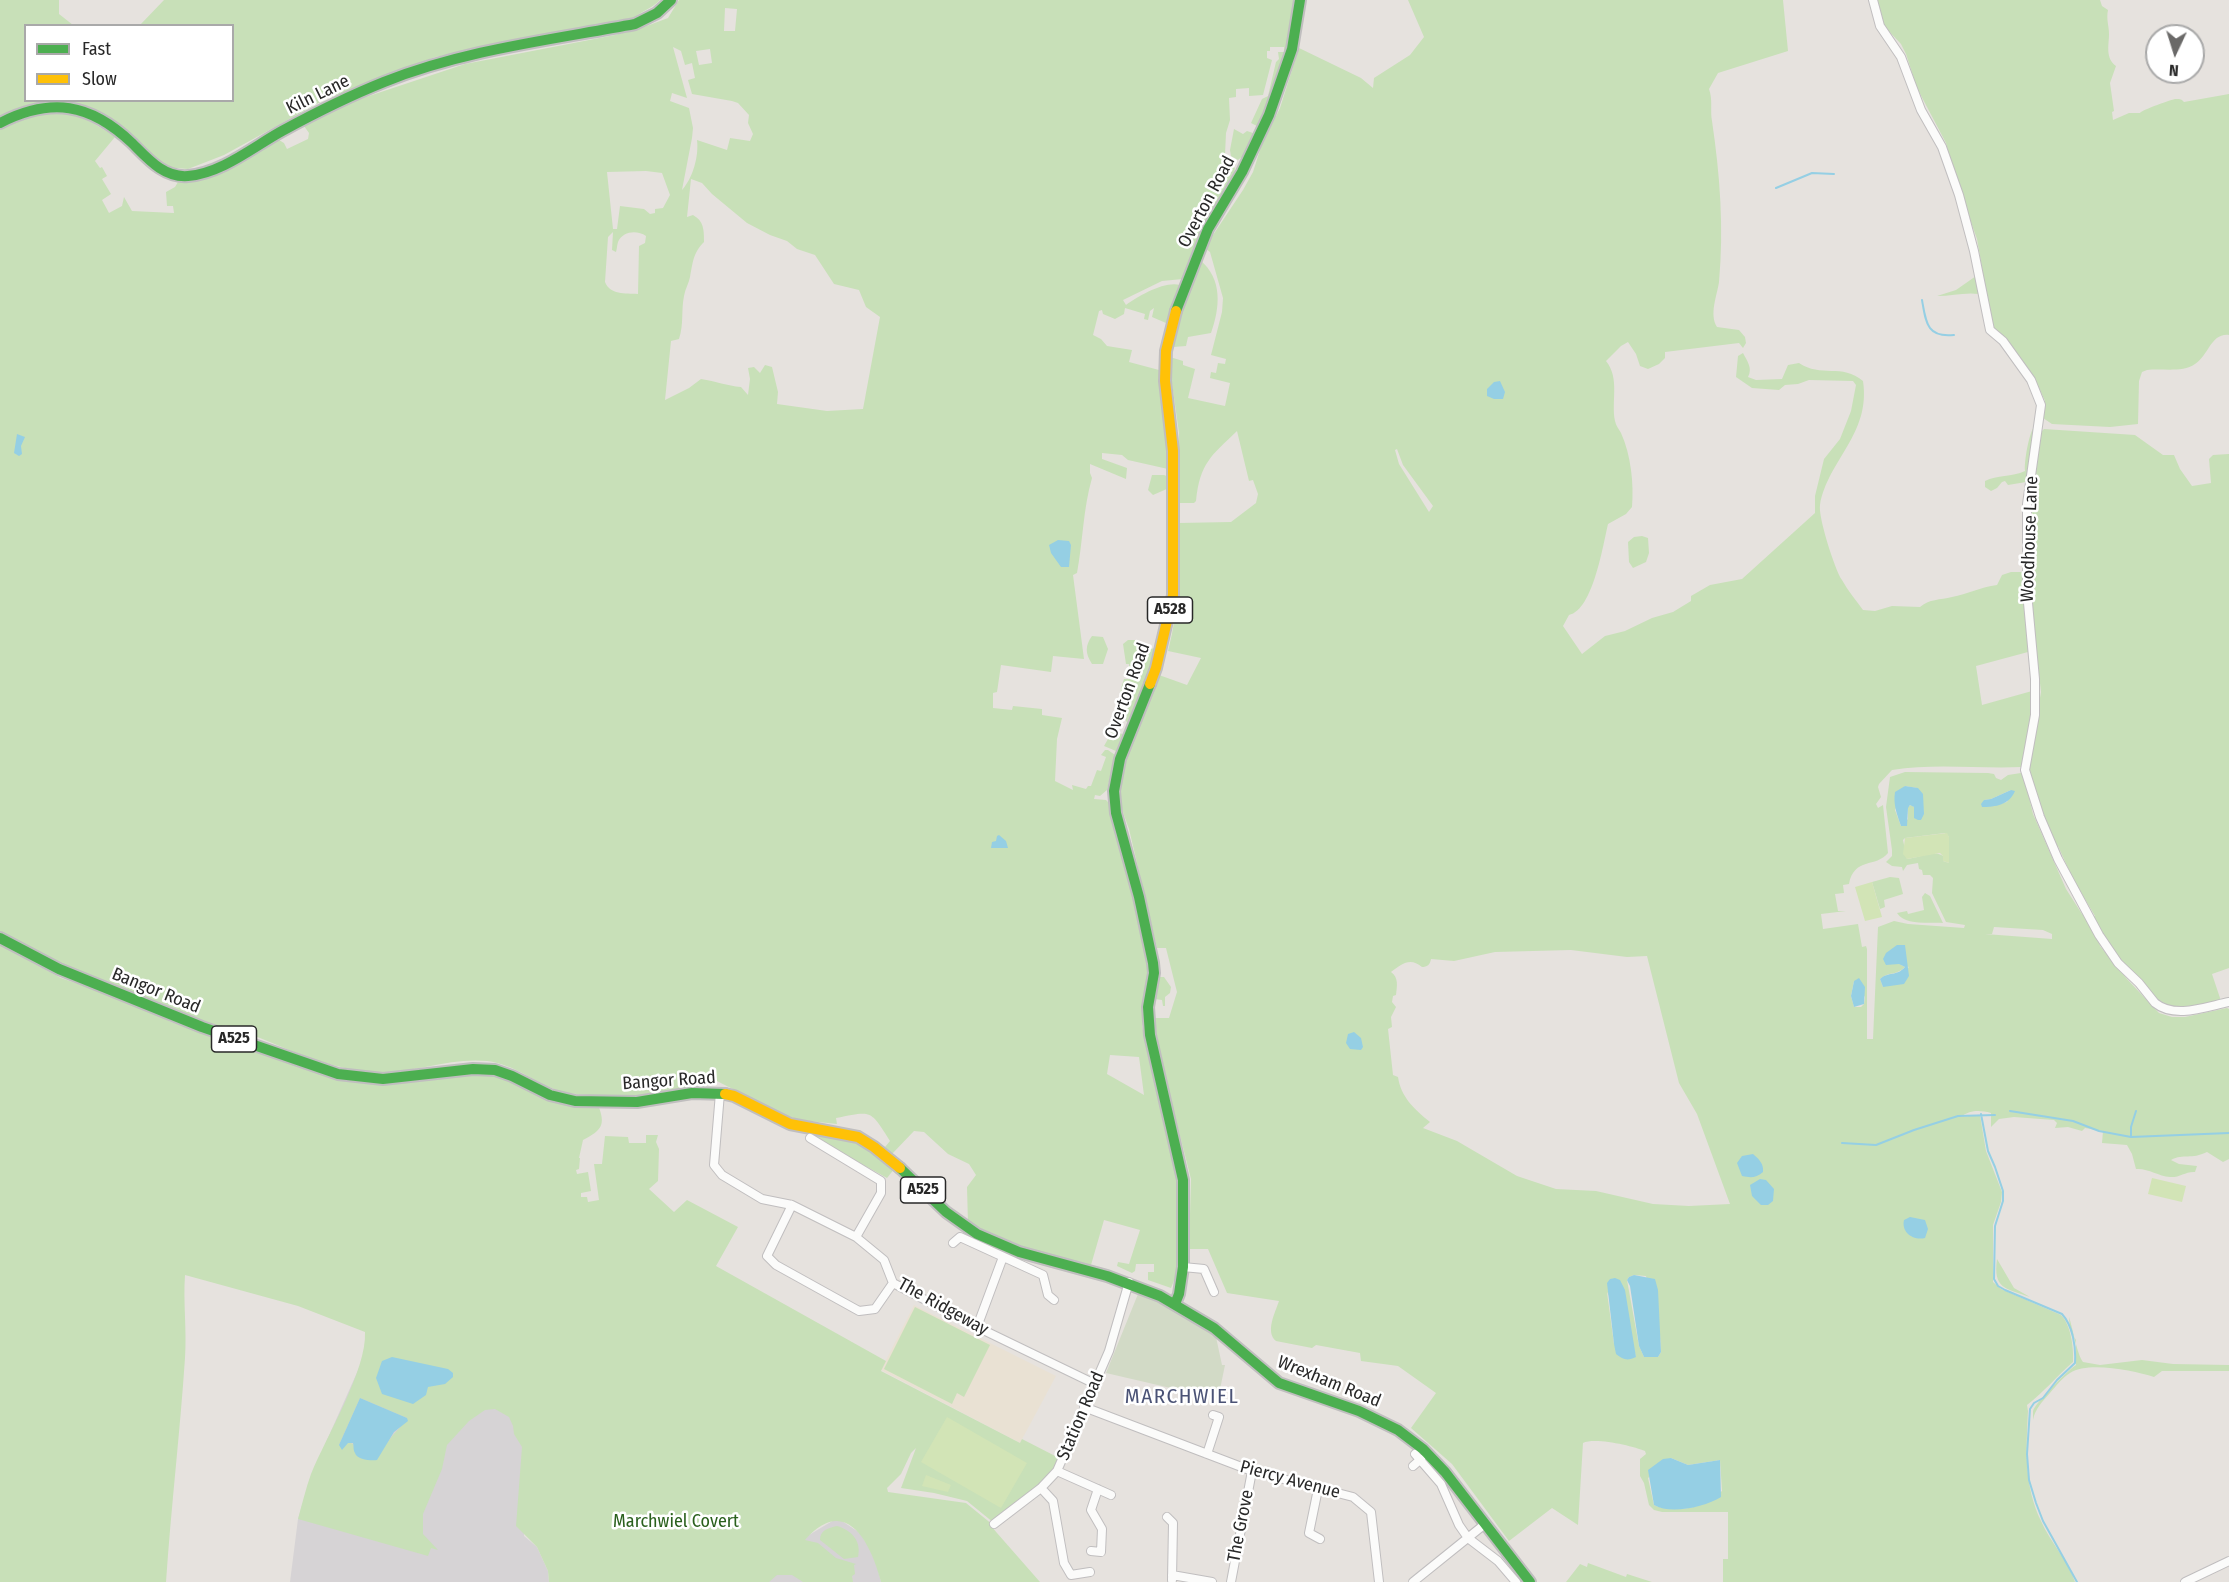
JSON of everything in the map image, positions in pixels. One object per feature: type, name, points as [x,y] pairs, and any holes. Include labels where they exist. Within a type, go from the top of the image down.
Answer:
[{"type":"main road","name":"Kiln Lane","points":[[0,123],[31,108],[64,105],[91,115],[108,125],[162,170],[183,177],[197,175],[219,166],[362,91],[412,72],[463,56],[635,24],[657,13],[671,0]]},
{"type":"main road","name":"Overton Road","points":[[1175,1304],[1183,1267],[1183,1180],[1161,1088],[1148,1020],[1154,973],[1153,963],[1137,886],[1116,813],[1114,791],[1120,759],[1156,668],[1173,595],[1173,451],[1165,367],[1170,333],[1198,250],[1242,172],[1269,115],[1292,49],[1300,0]]},
{"type":"main road","name":"Bangor Road","points":[[0,938],[59,969],[202,1027],[338,1074],[383,1079],[473,1069],[495,1070],[550,1095],[576,1101],[637,1102],[692,1093],[720,1093],[734,1096],[790,1124],[847,1134],[868,1142],[957,1222],[978,1235],[1015,1252],[1129,1282],[1175,1304]]},
{"type":"main road","name":"Wrexham Road","points":[[1175,1304],[1235,1344],[1262,1372],[1277,1382],[1359,1410],[1415,1440],[1440,1464],[1530,1582]]},
{"type":"street","name":"Woodhouse Lane","points":[[1873,0],[1880,26],[1901,57],[1918,102],[1942,147],[1953,176],[1974,251],[1990,330],[2003,341],[2031,380],[2041,405],[2027,504],[2028,610],[2036,697],[2025,770],[2040,817],[2058,859],[2108,949],[2155,1003],[2164,1010],[2176,1012],[2229,1002]]},
{"type":"street","name":"The Ridgeway","points":[[720,1093],[714,1165],[722,1175],[762,1199],[792,1205],[856,1237],[884,1260],[893,1283],[1095,1384]]},
{"type":"street","points":[[810,1137],[816,1146],[880,1181],[881,1192],[856,1237]]},
{"type":"street","points":[[792,1205],[766,1256],[776,1265],[859,1311],[875,1309],[893,1283]]},
{"type":"street","points":[[956,1238],[1043,1275],[1048,1295],[1054,1300]]},
{"type":"street","points":[[977,1327],[1003,1257]]},
{"type":"street","points":[[1183,1267],[1206,1267],[1214,1292]]},
{"type":"street","name":"Station Road","points":[[994,1524],[1041,1488],[1058,1471],[1109,1351],[1129,1282]]},
{"type":"street","name":"Piercy Avenue","points":[[1084,1407],[1252,1471],[1353,1497],[1371,1512],[1379,1582]]},
{"type":"street","points":[[1208,1454],[1220,1417],[1213,1415]]},
{"type":"street","points":[[1413,1466],[1418,1457],[1441,1484],[1459,1525],[1468,1538],[1498,1561],[1513,1581]]},
{"type":"street","points":[[1058,1471],[1111,1495]]},
{"type":"street","name":"The Grove","points":[[1231,1582],[1252,1471]]},
{"type":"street","points":[[1041,1488],[1053,1501],[1064,1563],[1071,1579],[1090,1572]]},
{"type":"street","points":[[1091,1551],[1101,1552],[1102,1529],[1091,1510],[1098,1489]]},
{"type":"street","points":[[1318,1489],[1305,1532],[1320,1539]]},
{"type":"street","points":[[1173,1520],[1172,1578],[1212,1582]]},
{"type":"street","points":[[1415,1582],[1485,1524]]},
{"type":"street","points":[[2185,1582],[2229,1561]]},
{"type":"shaded area","points":[[914,1305],[1056,1376],[1020,1443],[881,1370]]},
{"type":"shaded area","points":[[379,1323],[524,1406],[524,1536],[537,1547],[548,1571],[549,1582],[290,1582],[298,1519],[311,1476]]},
{"type":"shaded area","points":[[834,1520],[842,1521],[860,1533],[875,1557],[881,1582],[764,1582],[809,1535]]},
{"type":"green space","points":[[0,0],[59,0],[59,14],[72,24],[24,24],[24,102],[61,102],[0,119]]},
{"type":"green space","points":[[164,0],[660,0],[631,21],[435,57],[324,100],[224,155],[188,169],[165,167],[68,104],[70,102],[234,102],[234,24],[141,24]]},
{"type":"green space","points":[[679,0],[1296,0],[1288,44],[1272,96],[1243,156],[1238,160],[1231,156],[1230,150],[1234,129],[1243,134],[1247,131],[1253,133],[1257,126],[1251,123],[1262,99],[1268,96],[1276,62],[1279,59],[1278,52],[1284,52],[1284,47],[1270,47],[1270,51],[1267,51],[1267,58],[1272,60],[1263,95],[1249,96],[1249,88],[1236,89],[1236,97],[1229,98],[1230,120],[1226,133],[1225,155],[1227,162],[1235,168],[1234,175],[1183,279],[1162,281],[1123,300],[1126,305],[1159,287],[1180,285],[1166,323],[1152,317],[1154,308],[1150,311],[1148,320],[1144,319],[1145,314],[1125,308],[1124,314],[1115,319],[1103,314],[1102,310],[1099,311],[1093,335],[1107,346],[1132,350],[1129,362],[1159,370],[1165,412],[1168,469],[1128,460],[1122,455],[1102,453],[1102,459],[1127,468],[1126,479],[1090,464],[1092,478],[1077,573],[1073,575],[1084,659],[1053,656],[1051,672],[1001,665],[997,692],[993,693],[993,708],[1012,710],[1013,706],[1042,709],[1042,715],[1062,718],[1057,739],[1055,781],[1073,790],[1072,785],[1086,789],[1091,786],[1097,770],[1101,771],[1106,757],[1101,755],[1105,750],[1115,755],[1107,790],[1100,796],[1095,795],[1094,799],[1106,800],[1111,805],[1150,964],[1142,1026],[1146,1045],[1152,1058],[1178,1171],[1181,1263],[1171,1288],[1148,1280],[1148,1272],[1154,1272],[1154,1264],[1136,1264],[1135,1271],[1132,1273],[1117,1266],[1118,1262],[1129,1264],[1140,1230],[1104,1220],[1091,1265],[1088,1266],[1029,1249],[968,1223],[967,1187],[976,1175],[969,1164],[948,1154],[924,1132],[914,1131],[892,1154],[885,1147],[890,1141],[874,1118],[869,1115],[857,1114],[836,1118],[837,1124],[800,1120],[782,1114],[711,1078],[667,1092],[622,1097],[563,1092],[507,1066],[487,1061],[459,1061],[388,1072],[336,1066],[226,1025],[217,1027],[203,1022],[62,964],[0,931],[0,130],[17,122],[46,114],[59,113],[86,120],[115,137],[95,161],[107,176],[102,179],[111,194],[102,200],[109,213],[122,206],[124,197],[132,211],[174,213],[173,206],[167,206],[166,192],[175,187],[178,182],[192,182],[218,173],[279,140],[287,149],[308,139],[309,133],[304,126],[348,103],[465,64],[615,35],[668,18]],"holes":[[[725,8],[737,9],[735,31],[724,31]],[[673,47],[681,51],[685,65],[692,63],[695,78],[688,80],[692,94],[738,103],[749,115],[748,123],[753,134],[750,141],[730,138],[727,150],[697,140],[694,166],[682,190],[693,128],[689,108],[670,101],[672,93],[687,98]],[[710,49],[712,63],[699,65],[696,51]],[[607,172],[662,173],[670,195],[663,208],[655,209],[655,213],[650,214],[644,209],[620,206],[617,229],[613,229]],[[691,179],[702,183],[747,223],[787,241],[797,249],[815,255],[834,284],[859,290],[866,307],[880,317],[863,409],[827,411],[777,404],[778,392],[772,367],[765,365],[760,373],[754,367],[748,368],[750,379],[748,395],[741,387],[701,379],[665,400],[671,341],[679,339],[685,293],[693,262],[704,242],[701,223],[693,215],[687,217]],[[613,232],[612,250],[616,252],[618,242],[623,236],[635,232],[646,236],[645,243],[639,246],[638,294],[614,291],[605,282],[608,237]],[[1110,1055],[1139,1057],[1144,1095],[1107,1074]]]},
{"type":"green space","points":[[1408,0],[1783,0],[1788,51],[1718,73],[1709,89],[1721,222],[1719,282],[1714,316],[1717,327],[1739,330],[1745,337],[1746,343],[1743,348],[1739,343],[1665,352],[1665,358],[1659,364],[1648,369],[1640,366],[1628,342],[1606,361],[1613,375],[1615,421],[1629,460],[1633,489],[1632,507],[1626,514],[1608,524],[1591,590],[1585,602],[1577,611],[1569,615],[1563,626],[1582,654],[1605,636],[1625,631],[1652,618],[1673,612],[1691,601],[1691,596],[1710,585],[1742,579],[1815,513],[1815,496],[1824,459],[1840,439],[1851,411],[1856,385],[1853,381],[1809,380],[1785,385],[1779,390],[1752,388],[1736,377],[1738,356],[1743,353],[1750,368],[1748,377],[1756,380],[1782,379],[1788,365],[1799,363],[1815,370],[1847,373],[1863,381],[1864,400],[1861,416],[1848,446],[1824,489],[1820,511],[1835,566],[1844,584],[1863,610],[1875,611],[1892,606],[1920,607],[1931,601],[1997,585],[2002,575],[2024,572],[2023,590],[2028,652],[1976,666],[1982,705],[2032,691],[2033,701],[2024,765],[2021,767],[1924,767],[1892,770],[1879,784],[1881,797],[1876,804],[1878,808],[1883,805],[1888,853],[1883,858],[1860,866],[1849,884],[1843,885],[1844,893],[1835,894],[1838,911],[1846,911],[1821,914],[1823,929],[1858,924],[1862,947],[1866,946],[1867,949],[1867,1039],[1873,1039],[1878,927],[1894,921],[1964,928],[1965,925],[1946,922],[1932,893],[1933,878],[1930,875],[1923,875],[1918,863],[1907,865],[1903,871],[1902,867],[1892,866],[1886,862],[1892,856],[1886,807],[1890,777],[1905,772],[1988,773],[1994,774],[2001,780],[2008,775],[2021,773],[2024,776],[2033,814],[2066,889],[2082,914],[2095,916],[2073,879],[2058,846],[2055,847],[2041,815],[2028,769],[2041,692],[2031,603],[2030,514],[2037,447],[2041,432],[2044,429],[2135,435],[2163,455],[2174,455],[2180,469],[2192,486],[2211,483],[2209,459],[2213,455],[2229,454],[2229,968],[2212,974],[2221,1001],[2169,1008],[2142,986],[2101,930],[2098,936],[2100,946],[2159,1013],[2172,1017],[2185,1017],[2229,1009],[2229,1159],[2223,1162],[2207,1152],[2196,1156],[2176,1158],[2171,1160],[2179,1164],[2197,1166],[2195,1172],[2173,1177],[2166,1176],[2136,1169],[2127,1145],[2102,1143],[2103,1131],[2085,1128],[2082,1131],[2068,1127],[2055,1128],[2057,1123],[2054,1120],[2014,1117],[1999,1119],[1991,1127],[1991,1113],[1983,1111],[1971,1112],[1960,1117],[1980,1115],[1986,1151],[2002,1192],[1993,1225],[1993,1282],[2001,1289],[2061,1315],[2071,1337],[2073,1362],[2027,1405],[2027,1453],[2029,1481],[2035,1508],[2075,1582],[1723,1582],[1723,1559],[1728,1559],[1728,1512],[1654,1510],[1649,1505],[1640,1476],[1640,1459],[1646,1454],[1645,1451],[1596,1441],[1583,1443],[1578,1525],[1552,1508],[1509,1541],[1452,1464],[1411,1428],[1436,1393],[1398,1366],[1361,1361],[1360,1353],[1316,1345],[1312,1348],[1276,1341],[1271,1328],[1279,1301],[1227,1293],[1208,1249],[1189,1249],[1191,1179],[1159,1053],[1155,1018],[1169,1018],[1177,992],[1166,948],[1157,948],[1122,807],[1121,782],[1134,734],[1159,675],[1187,685],[1201,658],[1168,651],[1179,587],[1178,523],[1231,522],[1256,503],[1258,494],[1253,480],[1249,481],[1237,431],[1208,461],[1200,478],[1196,501],[1179,503],[1179,433],[1170,357],[1183,361],[1183,365],[1195,369],[1188,398],[1225,406],[1230,383],[1210,378],[1211,372],[1216,373],[1218,363],[1225,364],[1226,359],[1211,355],[1222,312],[1223,298],[1210,252],[1206,249],[1253,172],[1261,147],[1280,108],[1299,48],[1361,78],[1373,88],[1374,78],[1410,55],[1424,37]],"holes":[[[1397,449],[1403,465],[1433,506],[1429,512],[1399,464],[1395,450]],[[1905,786],[1917,788],[1915,811],[1911,805],[1908,807],[1908,819],[1901,826],[1895,810]],[[2011,790],[2007,802],[1986,807],[1984,800]],[[1945,833],[1949,837],[1949,863],[1943,861],[1943,856],[1940,854],[1907,859],[1903,840]],[[1994,927],[2043,930],[2052,934],[2052,939],[1985,934],[1992,934]],[[1571,950],[1627,957],[1647,956],[1679,1083],[1697,1114],[1730,1204],[1689,1206],[1653,1204],[1596,1191],[1556,1189],[1517,1176],[1457,1141],[1423,1128],[1430,1122],[1409,1102],[1402,1091],[1398,1077],[1393,1075],[1388,1029],[1392,1027],[1391,1017],[1396,1007],[1392,1002],[1393,996],[1396,995],[1397,985],[1391,972],[1402,964],[1410,962],[1425,967],[1431,959],[1454,961],[1495,952]],[[1899,964],[1909,967],[1883,987],[1880,979],[1899,972],[1905,967]],[[1854,981],[1865,997],[1861,1007],[1854,1007],[1851,996]],[[1634,1275],[1646,1276],[1660,1335],[1661,1352],[1658,1357],[1644,1357],[1639,1346],[1627,1280]],[[1607,1292],[1632,1341],[1636,1357],[1614,1344]],[[1671,1458],[1688,1465],[1720,1460],[1722,1491],[1711,1499],[1699,1505],[1680,1509],[1654,1505],[1648,1478]]]},
{"type":"green space","points":[[1875,0],[2100,0],[2102,6],[2108,10],[2109,55],[2116,66],[2110,83],[2113,120],[2129,113],[2140,113],[2173,99],[2180,99],[2184,102],[2229,94],[2229,335],[2218,337],[2200,360],[2190,367],[2142,372],[2139,381],[2138,424],[2110,427],[2052,424],[2043,418],[2045,401],[2040,390],[1992,325],[1977,239],[1954,175],[1946,143],[1917,88],[1906,54],[1901,44],[1884,26]]},
{"type":"green space","points":[[1200,260],[1213,276],[1218,294],[1211,333],[1188,337],[1186,346],[1173,347],[1184,305]]},
{"type":"green space","points":[[1976,276],[1979,294],[1937,296],[1956,290]]},
{"type":"green space","points":[[2034,427],[2026,482],[2008,485],[2005,481],[1991,491],[1985,487],[1985,481],[1990,479],[2025,471],[2027,448]]},
{"type":"green space","points":[[1152,475],[1169,477],[1169,488],[1153,495],[1148,490]]},
{"type":"green space","points":[[1634,537],[1648,538],[1649,553],[1646,562],[1633,568],[1629,562],[1628,542]]},
{"type":"green space","points":[[1092,636],[1103,637],[1108,649],[1103,664],[1092,664],[1088,656],[1087,646]]},
{"type":"green space","points":[[1128,640],[1135,640],[1136,646],[1142,646],[1144,650],[1155,648],[1156,652],[1128,724],[1122,713],[1120,696],[1124,679],[1129,679],[1129,664],[1126,664],[1123,644]]},
{"type":"green space","points":[[1112,732],[1123,734],[1116,751],[1104,746]]},
{"type":"green space","points":[[1947,833],[1949,863],[1943,861],[1940,853],[1907,859],[1903,854],[1905,838]]},
{"type":"green space","points":[[1890,877],[1899,878],[1903,894],[1884,900],[1885,907],[1880,909],[1872,882]]},
{"type":"green space","points":[[1872,882],[1882,917],[1865,921],[1855,887]]},
{"type":"green space","points":[[1925,893],[1930,896],[1943,923],[1911,922],[1897,913],[1907,911],[1908,914],[1924,910],[1922,897]]},
{"type":"green space","name":"Marchwiel Covert","points":[[0,945],[61,978],[138,1005],[171,1022],[304,1069],[354,1082],[483,1074],[505,1077],[598,1105],[602,1118],[601,1126],[583,1140],[579,1169],[576,1170],[577,1174],[588,1172],[591,1191],[581,1193],[581,1197],[587,1197],[588,1202],[599,1200],[594,1164],[602,1164],[605,1136],[628,1137],[629,1143],[646,1143],[646,1135],[658,1135],[656,1142],[659,1149],[658,1181],[649,1189],[674,1212],[687,1200],[738,1227],[716,1266],[886,1361],[881,1371],[1020,1443],[1022,1439],[1061,1459],[1049,1478],[994,1523],[967,1501],[901,1488],[916,1448],[911,1453],[901,1474],[887,1488],[888,1492],[966,1503],[993,1525],[992,1527],[1040,1582],[881,1582],[871,1552],[863,1539],[855,1529],[844,1522],[833,1521],[820,1527],[805,1540],[818,1543],[836,1558],[856,1564],[854,1565],[855,1574],[852,1576],[853,1582],[803,1582],[792,1575],[777,1575],[769,1582],[549,1582],[548,1571],[537,1547],[516,1526],[522,1447],[514,1434],[509,1417],[495,1409],[485,1410],[469,1421],[447,1445],[442,1469],[423,1514],[423,1534],[438,1550],[431,1548],[428,1556],[298,1519],[311,1474],[360,1365],[365,1332],[298,1306],[185,1275],[185,1358],[166,1582],[0,1582]],"holes":[[[360,1398],[407,1418],[388,1442],[355,1449],[353,1444],[348,1442],[339,1445]]]},
{"type":"green space","points":[[1159,977],[1164,977],[1171,987],[1170,993],[1165,997],[1165,1006],[1162,1000],[1155,999]]},
{"type":"green space","points":[[810,1133],[853,1139],[895,1168],[887,1178],[809,1135]]},
{"type":"green space","points":[[2152,1178],[2186,1186],[2182,1202],[2148,1194]]},
{"type":"green space","points":[[1997,1259],[2014,1288],[2030,1297],[2008,1289],[1999,1282],[1996,1269]]},
{"type":"green space","points":[[1138,1294],[1167,1303],[1216,1337],[1222,1365],[1225,1365],[1218,1399],[1106,1373]]},
{"type":"green space","points":[[915,1307],[990,1345],[964,1397],[957,1393],[952,1404],[884,1369]]},
{"type":"green space","points":[[2069,1317],[2071,1322],[2074,1337],[2070,1330]]},
{"type":"green space","points":[[2076,1344],[2083,1362],[2100,1365],[2142,1360],[2173,1364],[2229,1365],[2229,1371],[2162,1371],[2154,1377],[2112,1368],[2078,1369],[2067,1375],[2057,1385],[2039,1406],[2033,1420],[2033,1411],[2039,1401],[2076,1365]]},
{"type":"green space","points":[[947,1417],[1027,1463],[1001,1508],[921,1462]]},
{"type":"green space","points":[[926,1475],[951,1485],[948,1492],[922,1486]]},
{"type":"green space","points":[[837,1526],[851,1533],[857,1541],[858,1557],[844,1559],[820,1540],[823,1532]]},
{"type":"green space","points":[[1588,1563],[1626,1577],[1627,1574],[1652,1582],[1566,1582],[1580,1564],[1587,1567]]},
{"type":"water","points":[[1500,381],[1505,392],[1503,399],[1487,396],[1487,389],[1494,382]]},
{"type":"water","points":[[17,434],[25,437],[21,446],[22,454],[19,456],[14,453]]},
{"type":"water","points":[[1058,540],[1069,541],[1071,545],[1069,567],[1061,567],[1051,553],[1049,545]]},
{"type":"water","points":[[1905,786],[1918,788],[1923,794],[1924,814],[1921,820],[1914,818],[1914,807],[1910,805],[1907,826],[1901,826],[1896,809],[1895,792]]},
{"type":"water","points":[[2011,790],[2015,791],[2006,802],[1997,806],[1982,807],[1984,800]]},
{"type":"water","points":[[999,835],[1006,841],[1008,848],[991,848],[992,842],[996,841]]},
{"type":"water","points":[[1897,945],[1905,945],[1909,976],[1904,984],[1883,987],[1880,979],[1899,972],[1905,967],[1899,964],[1886,965],[1883,959],[1886,953]]},
{"type":"water","points":[[1859,978],[1865,987],[1864,1004],[1854,1007],[1851,996],[1854,981]]},
{"type":"water","points":[[1354,1032],[1361,1038],[1363,1047],[1361,1050],[1350,1049],[1346,1043],[1348,1034]]},
{"type":"water","points":[[1753,1154],[1761,1162],[1763,1172],[1753,1177],[1742,1176],[1737,1163],[1742,1156]]},
{"type":"water","points":[[1760,1179],[1766,1180],[1774,1189],[1773,1201],[1768,1205],[1761,1205],[1752,1196],[1750,1185]]},
{"type":"water","points":[[1910,1217],[1925,1220],[1928,1229],[1925,1238],[1912,1237],[1906,1232],[1904,1220]]},
{"type":"water","points":[[1634,1275],[1655,1279],[1658,1290],[1661,1352],[1658,1357],[1644,1357],[1639,1346],[1630,1286],[1627,1280]]},
{"type":"water","points":[[1610,1279],[1620,1280],[1625,1290],[1636,1357],[1630,1359],[1623,1359],[1616,1354],[1614,1344],[1607,1283]]},
{"type":"water","points":[[392,1357],[448,1369],[453,1373],[453,1377],[445,1384],[428,1387],[426,1395],[413,1404],[382,1394],[376,1378],[382,1361]]},
{"type":"water","points":[[360,1398],[407,1418],[408,1421],[394,1432],[377,1460],[362,1459],[356,1455],[353,1443],[348,1443],[342,1450],[339,1445]]},
{"type":"water","points":[[1671,1458],[1688,1465],[1720,1460],[1721,1497],[1706,1504],[1678,1510],[1654,1505],[1648,1470],[1663,1459]]},
{"type":"waterway","points":[[1776,188],[1812,173],[1834,174]]},
{"type":"waterway","points":[[1922,300],[1929,327],[1938,334],[1954,335]]},
{"type":"waterway","points":[[2010,1111],[2073,1121],[2099,1131],[2131,1137],[2131,1127],[2136,1111]]},
{"type":"waterway","points":[[1981,1114],[1988,1151],[2003,1191],[2003,1201],[1995,1226],[1994,1279],[1998,1286],[2005,1290],[2062,1314],[2069,1324],[2073,1337],[2075,1363],[2030,1409],[2027,1454],[2029,1480],[2043,1521],[2077,1582]]},
{"type":"waterway","points":[[1842,1143],[1876,1145],[1958,1116],[1995,1115]]},
{"type":"waterway","points":[[2131,1137],[2229,1133]]},
{"type":"traffic: fast","points":[[0,123],[19,115],[53,107],[85,112],[101,119],[116,130],[164,171],[179,176],[201,174],[225,165],[282,131],[384,82],[476,54],[635,24],[657,13],[671,0]]},
{"type":"traffic: fast","points":[[1176,311],[1208,229],[1242,172],[1269,115],[1292,49],[1300,0]]},
{"type":"traffic: fast","points":[[1150,684],[1120,759],[1114,791],[1116,813],[1139,897],[1153,963],[1154,973],[1148,1007],[1150,1035],[1183,1180],[1183,1267],[1175,1304]]},
{"type":"traffic: fast","points":[[0,938],[59,969],[202,1027],[338,1074],[383,1079],[473,1069],[495,1070],[550,1095],[575,1101],[637,1102],[692,1093],[725,1094]]},
{"type":"traffic: fast","points":[[900,1168],[946,1212],[977,1234],[1019,1252],[1107,1276],[1160,1296],[1214,1328],[1279,1383],[1359,1411],[1398,1430],[1423,1449],[1445,1472],[1530,1582]]},
{"type":"traffic: slow","points":[[1150,684],[1156,668],[1173,595],[1173,451],[1165,381],[1166,351],[1176,311]]},
{"type":"traffic: slow","points":[[725,1094],[734,1096],[790,1124],[858,1137],[900,1168]]},
{"type":"district","name":"MARCHWIEL","points":[[1182,1397]]}]
